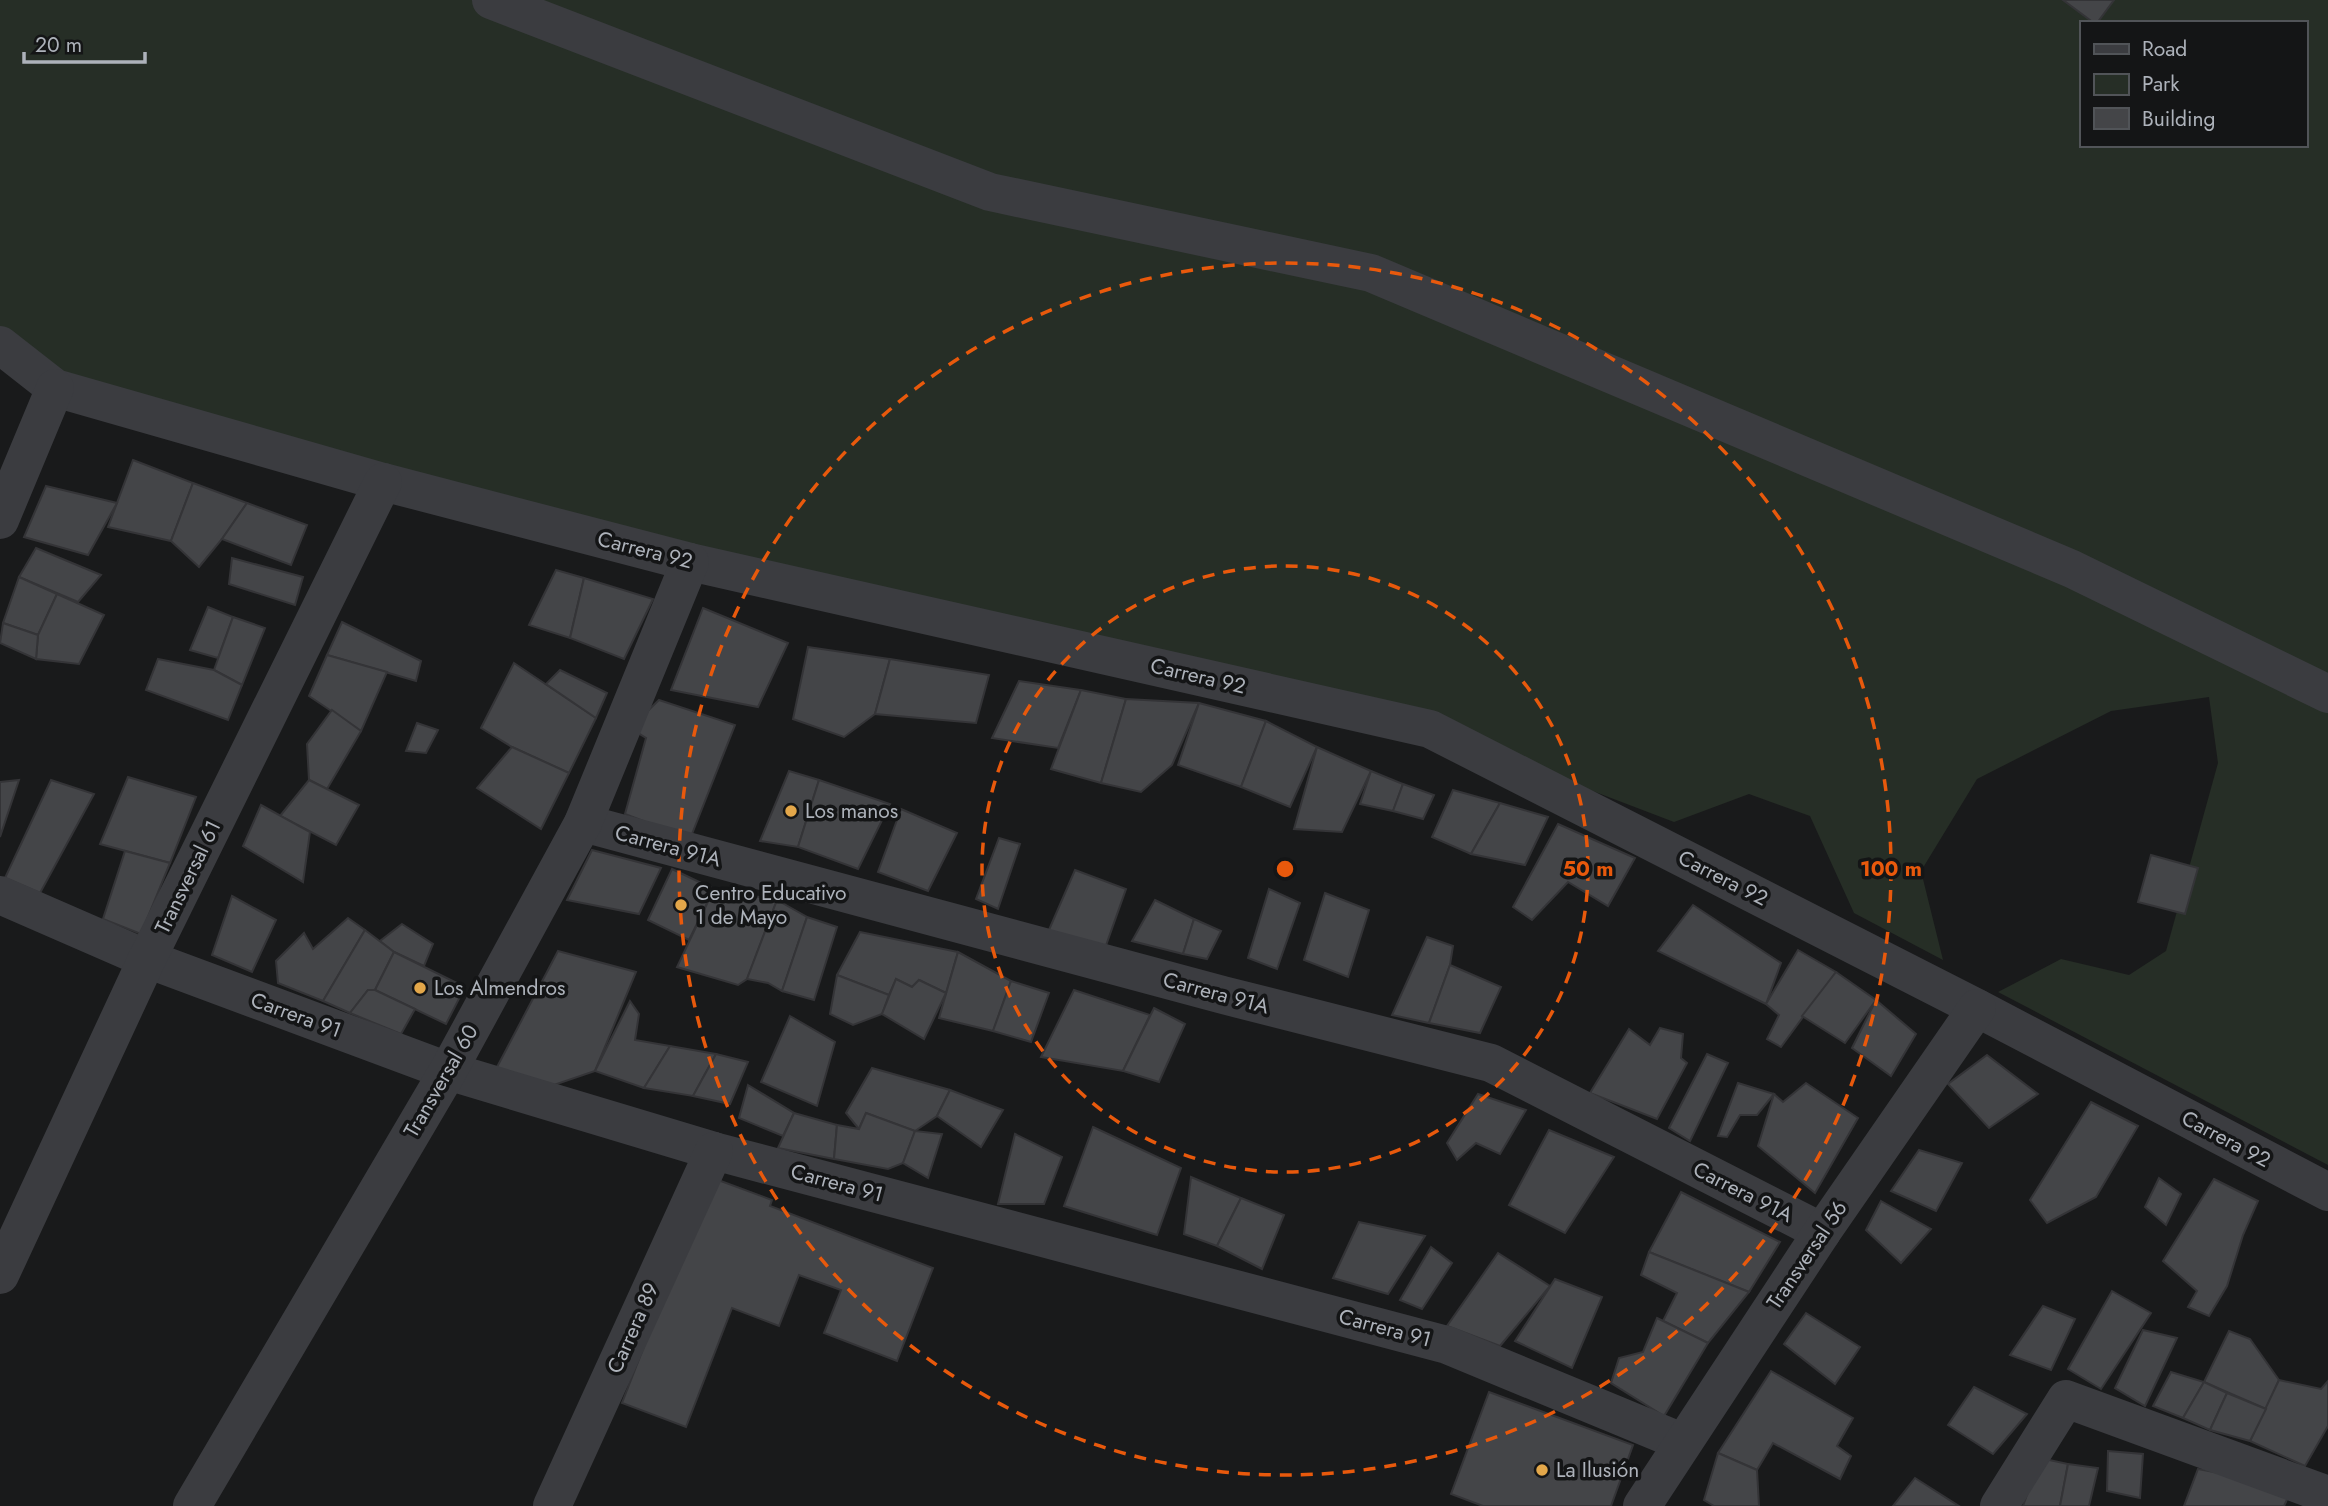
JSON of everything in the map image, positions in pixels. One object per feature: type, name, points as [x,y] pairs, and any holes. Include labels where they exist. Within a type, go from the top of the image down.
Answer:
[{"type":"street","points":[[491,0],[990,192],[1371,273],[2072,569],[2328,694]]},
{"type":"street","name":"Carrera 92","points":[[0,345],[55,388],[383,482],[690,562],[1430,729],[1977,1008],[2328,1192]]},
{"type":"street","points":[[0,520],[55,388]]},
{"type":"street","name":"Transversal 61","points":[[0,1275],[147,959],[383,482]]},
{"type":"street","name":"Transversal 60","points":[[192,1506],[448,1071],[583,823],[690,562]]},
{"type":"street","name":"Carrera 91A","points":[[583,823],[1223,995],[1491,1063],[1822,1232]]},
{"type":"street","name":"Carrera 91","points":[[0,895],[147,959],[448,1071],[714,1151],[1447,1345],[1682,1442]]},
{"type":"street","name":"Transversal 56","points":[[1642,1506],[1822,1232],[1977,1008]]},
{"type":"street","name":"Carrera 89","points":[[552,1506],[714,1151]]},
{"type":"street","points":[[1999,1506],[2066,1399],[2328,1495]]},
{"type":"green space","points":[[0,0],[2328,0],[2328,1165],[1998,992],[2061,959],[2129,975],[2166,951],[2218,763],[2209,697],[2111,711],[1977,779],[1921,871],[1943,960],[1854,913],[1810,816],[1749,794],[1674,822],[1430,729],[55,388],[0,345]]},
{"type":"building","points":[[2063,0],[2114,0],[2098,21],[2091,21]]},
{"type":"building","points":[[133,460],[193,483],[171,541],[108,527]]},
{"type":"building","points":[[193,483],[247,503],[199,567],[171,541]]},
{"type":"building","points":[[46,486],[117,503],[88,555],[24,537]]},
{"type":"building","points":[[247,503],[307,525],[291,565],[222,539]]},
{"type":"building","points":[[36,548],[101,575],[78,602],[19,577]]},
{"type":"building","points":[[232,558],[303,577],[295,605],[229,584]]},
{"type":"building","points":[[556,570],[584,578],[570,638],[529,625]]},
{"type":"building","points":[[19,577],[57,594],[38,635],[3,623]]},
{"type":"building","points":[[584,578],[653,599],[624,659],[570,638]]},
{"type":"building","points":[[57,594],[104,615],[79,664],[36,659],[38,635]]},
{"type":"building","points":[[208,607],[233,617],[218,658],[190,650]]},
{"type":"building","points":[[703,608],[788,643],[758,707],[671,690]]},
{"type":"building","points":[[233,617],[265,628],[242,685],[214,670]]},
{"type":"building","points":[[342,622],[421,661],[416,681],[327,655]]},
{"type":"building","points":[[3,623],[38,635],[36,659],[0,643]]},
{"type":"building","points":[[808,647],[890,659],[875,714],[844,737],[793,719]]},
{"type":"building","points":[[327,655],[387,672],[361,731],[309,696]]},
{"type":"building","points":[[158,659],[214,670],[242,685],[228,720],[146,690]]},
{"type":"building","points":[[890,659],[989,675],[976,723],[875,714]]},
{"type":"building","points":[[514,663],[596,718],[569,773],[512,747],[481,728]]},
{"type":"building","points":[[560,670],[607,693],[596,718],[546,684]]},
{"type":"building","points":[[1019,681],[1081,690],[1058,748],[992,738]]},
{"type":"building","points":[[1081,690],[1126,699],[1101,783],[1051,769]]},
{"type":"building","points":[[1126,699],[1199,703],[1172,765],[1141,792],[1101,783]]},
{"type":"building","points":[[659,700],[735,725],[690,839],[625,814],[646,738],[630,728]]},
{"type":"building","points":[[1199,703],[1266,721],[1241,787],[1178,765]]},
{"type":"building","points":[[332,710],[361,731],[327,789],[309,780],[307,744]]},
{"type":"building","points":[[1266,721],[1317,747],[1290,807],[1241,787]]},
{"type":"building","points":[[417,723],[438,730],[426,753],[406,751]]},
{"type":"building","points":[[512,747],[569,773],[541,829],[477,788]]},
{"type":"building","points":[[1317,747],[1371,771],[1342,832],[1294,829]]},
{"type":"building","name":"Los manos","points":[[789,771],[819,780],[798,847],[760,841]]},
{"type":"building","points":[[1371,771],[1403,784],[1393,811],[1360,804]]},
{"type":"building","points":[[128,777],[196,797],[170,863],[100,844]]},
{"type":"building","points":[[19,780],[0,837],[0,782]]},
{"type":"building","points":[[51,780],[94,794],[40,893],[5,878]]},
{"type":"building","points":[[309,780],[359,805],[336,845],[280,816]]},
{"type":"building","points":[[819,780],[890,804],[858,869],[798,847]]},
{"type":"building","points":[[1403,784],[1434,795],[1423,819],[1393,811]]},
{"type":"building","points":[[1453,790],[1500,803],[1471,854],[1432,837]]},
{"type":"building","points":[[1500,803],[1548,817],[1525,865],[1471,854]]},
{"type":"building","points":[[261,805],[310,832],[303,882],[243,846]]},
{"type":"building","points":[[901,809],[957,833],[928,891],[878,872]]},
{"type":"building","points":[[1558,824],[1635,858],[1608,906],[1568,882],[1532,920],[1513,907]]},
{"type":"building","points":[[999,838],[1020,844],[998,909],[976,899]]},
{"type":"building","points":[[592,850],[661,868],[639,914],[567,900]]},
{"type":"building","points":[[125,851],[170,863],[141,934],[103,919]]},
{"type":"building","points":[[2151,855],[2198,868],[2185,914],[2138,902]]},
{"type":"building","name":"Centro Educativo 1 de Mayo","points":[[672,869],[714,889],[689,940],[648,920]]},
{"type":"building","points":[[1075,870],[1126,889],[1104,951],[1045,939]]},
{"type":"building","points":[[714,889],[777,900],[747,979],[738,985],[677,967]]},
{"type":"building","points":[[1269,889],[1300,903],[1277,969],[1248,958]]},
{"type":"building","points":[[1325,893],[1369,910],[1348,977],[1304,960]]},
{"type":"building","points":[[232,896],[276,920],[252,972],[212,955]]},
{"type":"building","points":[[777,900],[807,917],[782,991],[768,983],[747,979]]},
{"type":"building","points":[[1155,900],[1194,919],[1183,954],[1132,941]]},
{"type":"building","points":[[1693,905],[1781,963],[1766,1004],[1658,951]]},
{"type":"building","points":[[807,917],[837,927],[814,1000],[782,991]]},
{"type":"building","points":[[348,918],[365,930],[323,1001],[278,983],[276,961],[304,933],[313,949]]},
{"type":"building","points":[[1194,919],[1221,931],[1207,959],[1183,954]]},
{"type":"building","points":[[402,924],[433,944],[424,966],[394,952],[380,941]]},
{"type":"building","points":[[365,930],[394,952],[375,990],[368,990],[350,1013],[323,1001]]},
{"type":"building","points":[[860,932],[958,952],[946,993],[919,980],[912,987],[896,979],[889,995],[837,975]]},
{"type":"building","points":[[1427,937],[1453,946],[1450,965],[1429,1023],[1392,1015]]},
{"type":"building","points":[[1798,950],[1836,972],[1781,1047],[1767,1039],[1779,1015],[1766,1004]]},
{"type":"building","points":[[558,951],[636,972],[595,1071],[551,1086],[496,1069]]},
{"type":"building","name":"Los Almendros","points":[[394,952],[465,987],[446,1024],[375,990]]},
{"type":"building","points":[[958,952],[1011,981],[993,1031],[939,1018]]},
{"type":"building","points":[[1450,965],[1501,987],[1480,1033],[1429,1023]]},
{"type":"building","points":[[1836,972],[1876,1000],[1845,1043],[1802,1016]]},
{"type":"building","points":[[837,975],[889,995],[882,1014],[853,1025],[830,1014]]},
{"type":"building","points":[[896,979],[912,987],[919,980],[946,993],[924,1039],[882,1014]]},
{"type":"building","points":[[1011,981],[1049,993],[1031,1042],[993,1031]]},
{"type":"building","points":[[368,990],[375,990],[415,1009],[401,1034],[350,1013]]},
{"type":"building","points":[[1074,990],[1150,1015],[1123,1071],[1041,1057]]},
{"type":"building","points":[[1876,1000],[1916,1034],[1891,1076],[1852,1048]]},
{"type":"building","points":[[630,1001],[639,1014],[635,1040],[670,1046],[644,1088],[595,1071]]},
{"type":"building","points":[[1154,1008],[1185,1024],[1159,1082],[1123,1071]]},
{"type":"building","points":[[790,1016],[835,1042],[817,1106],[761,1082]]},
{"type":"building","points":[[1660,1028],[1683,1034],[1681,1058],[1687,1063],[1657,1119],[1590,1093],[1629,1029],[1650,1045]]},
{"type":"building","points":[[670,1046],[716,1054],[693,1096],[644,1088]]},
{"type":"building","points":[[716,1054],[748,1062],[730,1104],[693,1096]]},
{"type":"building","points":[[1707,1054],[1728,1063],[1690,1141],[1669,1128]]},
{"type":"building","points":[[1987,1055],[2038,1094],[1989,1128],[1948,1084]]},
{"type":"building","points":[[872,1068],[950,1090],[937,1116],[915,1131],[866,1113],[859,1129],[846,1113]]},
{"type":"building","points":[[1738,1083],[1774,1094],[1757,1115],[1740,1115],[1727,1137],[1718,1136]]},
{"type":"building","points":[[1806,1083],[1858,1118],[1815,1193],[1758,1146],[1774,1094],[1783,1102]]},
{"type":"building","points":[[748,1085],[794,1113],[783,1136],[739,1118]]},
{"type":"building","points":[[950,1090],[1003,1110],[981,1147],[937,1116]]},
{"type":"building","points":[[1478,1094],[1526,1110],[1500,1154],[1476,1143],[1457,1160],[1447,1143]]},
{"type":"building","points":[[2091,1102],[2138,1126],[2096,1197],[2047,1223],[2030,1200]]},
{"type":"building","points":[[794,1113],[837,1125],[834,1159],[778,1148]]},
{"type":"building","points":[[866,1113],[915,1131],[903,1163],[888,1169],[834,1159],[837,1125],[859,1129]]},
{"type":"building","points":[[1093,1127],[1181,1168],[1157,1235],[1064,1206]]},
{"type":"building","points":[[1549,1130],[1614,1157],[1565,1233],[1509,1205]]},
{"type":"building","points":[[915,1131],[942,1134],[928,1178],[903,1163]]},
{"type":"building","points":[[1015,1134],[1062,1157],[1044,1204],[998,1204]]},
{"type":"building","points":[[1919,1150],[1962,1163],[1936,1211],[1891,1191]]},
{"type":"building","points":[[710,1177],[772,1200],[770,1206],[933,1268],[897,1361],[824,1333],[841,1290],[799,1275],[779,1326],[732,1308],[686,1427],[622,1403]]},
{"type":"building","points":[[1191,1177],[1241,1198],[1217,1246],[1184,1234]]},
{"type":"building","points":[[2159,1178],[2181,1194],[2166,1225],[2145,1207]]},
{"type":"building","points":[[2214,1179],[2258,1201],[2243,1235],[2227,1286],[2209,1316],[2188,1307],[2197,1291],[2163,1261]]},
{"type":"building","points":[[1681,1192],[1780,1242],[1749,1292],[1649,1252]]},
{"type":"building","points":[[1241,1198],[1284,1215],[1262,1269],[1217,1246]]},
{"type":"building","points":[[1881,1201],[1931,1229],[1901,1263],[1866,1230]]},
{"type":"building","points":[[1359,1222],[1425,1236],[1388,1294],[1333,1278]]},
{"type":"building","points":[[1431,1247],[1452,1263],[1422,1309],[1400,1300]]},
{"type":"building","points":[[1649,1252],[1749,1292],[1708,1343],[1663,1321],[1677,1293],[1641,1275]]},
{"type":"building","points":[[1498,1253],[1550,1286],[1500,1346],[1447,1326]]},
{"type":"building","points":[[1555,1279],[1602,1297],[1572,1368],[1515,1341]]},
{"type":"building","points":[[2112,1291],[2151,1313],[2101,1389],[2068,1369]]},
{"type":"building","points":[[2043,1306],[2075,1319],[2051,1370],[2010,1355]]},
{"type":"building","points":[[1806,1313],[1860,1347],[1835,1384],[1784,1344]]},
{"type":"building","points":[[1657,1318],[1708,1343],[1664,1416],[1611,1383],[1619,1358],[1643,1352]]},
{"type":"building","points":[[2143,1330],[2177,1338],[2145,1406],[2115,1388]]},
{"type":"building","points":[[2229,1331],[2250,1339],[2279,1380],[2266,1409],[2204,1382]]},
{"type":"building","points":[[1771,1371],[1853,1418],[1837,1446],[1851,1456],[1840,1479],[1773,1443],[1757,1470],[1718,1453]]},
{"type":"building","points":[[2171,1372],[2204,1382],[2183,1418],[2153,1406]]},
{"type":"building","points":[[2279,1380],[2321,1389],[2328,1381],[2328,1426],[2305,1466],[2250,1441]]},
{"type":"building","points":[[2204,1382],[2227,1393],[2210,1430],[2183,1418]]},
{"type":"building","points":[[1974,1387],[2027,1414],[1993,1454],[1948,1425]]},
{"type":"building","name":"La Ilusión","points":[[1489,1392],[1633,1445],[1611,1506],[1483,1506],[1451,1494]]},
{"type":"building","points":[[2227,1393],[2266,1409],[2250,1441],[2210,1430]]},
{"type":"building","points":[[2108,1451],[2143,1454],[2140,1498],[2107,1491]]},
{"type":"building","points":[[1718,1453],[1757,1470],[1759,1506],[1714,1506],[1704,1500]]},
{"type":"building","points":[[2040,1458],[2068,1464],[2060,1506],[2023,1506]]},
{"type":"building","points":[[2068,1464],[2098,1468],[2089,1506],[2060,1506]]},
{"type":"building","points":[[2198,1469],[2293,1487],[2284,1506],[2184,1506]]},
{"type":"building","points":[[1915,1478],[1959,1506],[1893,1506]]},
{"type":"place","name":"Los manos","points":[[791,811]]},
{"type":"place","name":"Centro Educativo 1 de Mayo","points":[[681,905]]},
{"type":"place","name":"Los Almendros","points":[[420,988]]},
{"type":"place","name":"La Ilusión","points":[[1542,1470]]}]
